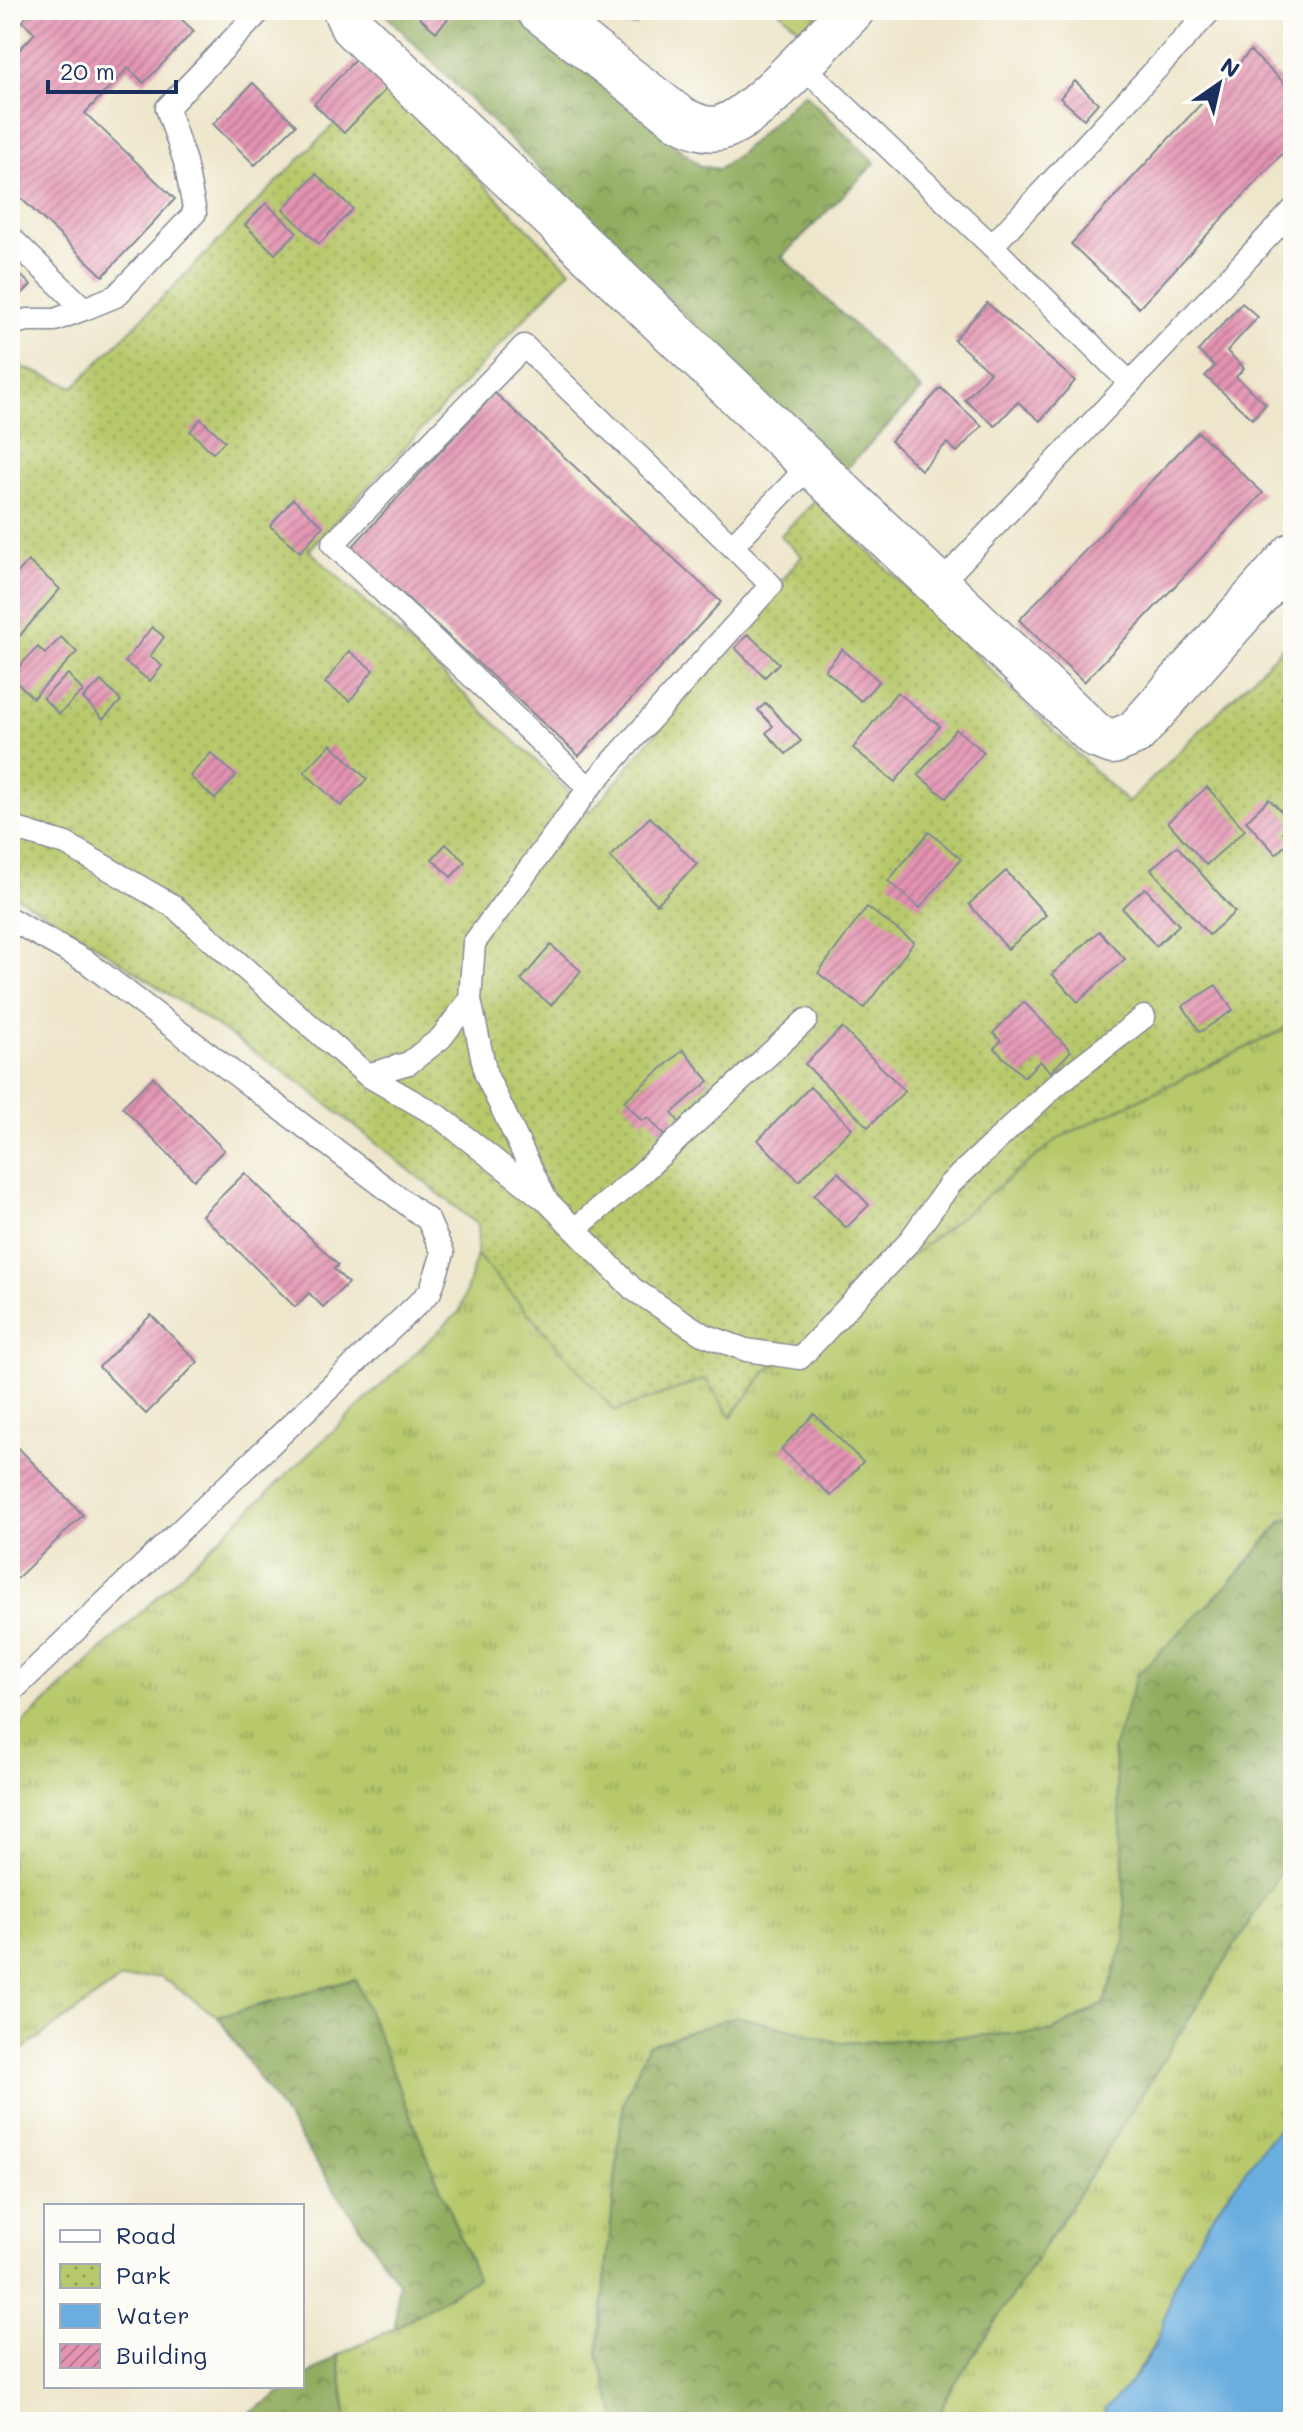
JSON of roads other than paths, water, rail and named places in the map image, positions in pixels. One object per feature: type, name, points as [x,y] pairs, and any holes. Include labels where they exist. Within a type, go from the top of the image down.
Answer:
[{"type":"street","points":[[345,10],[352,26],[1096,736],[1113,742],[1135,733],[1293,555]]},
{"type":"street","points":[[539,10],[679,118],[701,129],[719,128],[739,121],[761,103],[852,10]]},
{"type":"lane","points":[[10,17],[16,10]]},
{"type":"lane","points":[[10,324],[55,320],[116,296],[195,213],[185,162],[167,108],[261,10]]},
{"type":"lane","points":[[992,246],[1211,10]]},
{"type":"lane","points":[[800,63],[1130,383]]},
{"type":"lane","points":[[938,586],[1293,210]]},
{"type":"lane","points":[[10,237],[84,309]]},
{"type":"lane","points":[[546,1200],[486,1075],[470,1000],[474,943],[589,788],[771,585],[524,346],[333,544],[589,788]]},
{"type":"lane","points":[[732,546],[811,464]]},
{"type":"lane","points":[[10,827],[66,844],[173,906],[367,1075],[440,1117],[546,1200],[633,1289],[702,1334],[746,1350],[800,1358],[908,1243],[950,1184],[1056,1085],[1144,1017]]},
{"type":"lane","points":[[10,919],[87,962],[428,1220],[443,1253],[430,1292],[10,1693]]},
{"type":"lane","points":[[367,1075],[409,1063],[441,1038],[470,1000]]},
{"type":"lane","points":[[575,1229],[635,1179],[806,1020]]},
{"type":"water","points":[[1293,2110],[1293,2422],[1112,2422],[1104,2409],[1136,2376],[1149,2356],[1162,2329],[1172,2289],[1187,2259],[1229,2193]]}]
